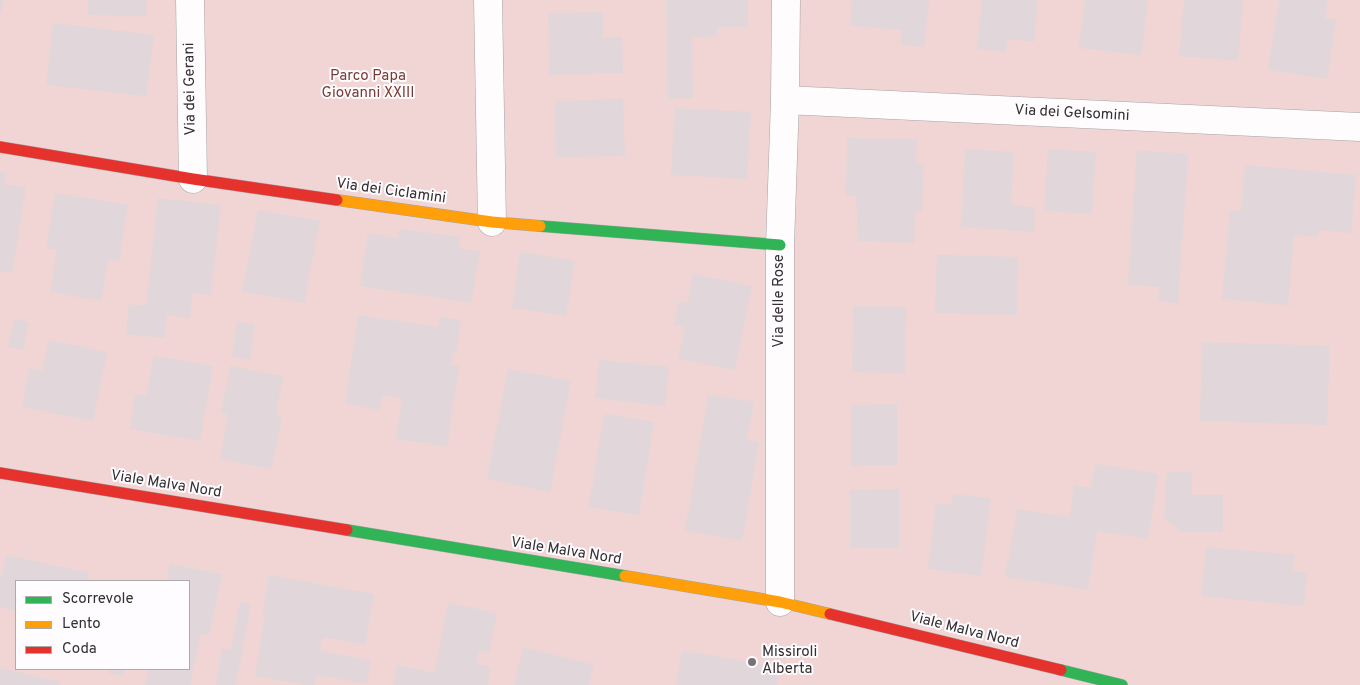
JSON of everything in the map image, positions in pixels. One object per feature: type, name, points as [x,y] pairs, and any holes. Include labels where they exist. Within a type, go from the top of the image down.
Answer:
[{"type":"street","name":"Via dei Gerani","points":[[190,0],[193,178]]},
{"type":"street","points":[[488,0],[492,222]]},
{"type":"street","name":"Via delle Rose","points":[[780,602],[780,245],[786,0]]},
{"type":"street","name":"Via dei Gelsomini","points":[[785,100],[1360,127]]},
{"type":"street","name":"Via dei Ciclamini","points":[[0,147],[193,178],[492,222],[780,245]]},
{"type":"street","name":"Viale Malva Nord","points":[[0,473],[780,602],[1122,685]]},
{"type":"green space","name":"Parco Papa Giovanni XXIII","points":[[0,0],[1360,0],[1360,685],[0,685]]},
{"type":"building","points":[[0,0],[3,0],[1,14],[0,14]]},
{"type":"building","points":[[88,0],[146,0],[146,16],[88,15]]},
{"type":"building","points":[[666,0],[748,0],[748,27],[717,27],[717,36],[692,37],[693,98],[668,99]]},
{"type":"building","points":[[852,0],[929,0],[924,47],[901,45],[902,30],[850,26]]},
{"type":"building","points":[[982,0],[1038,0],[1034,42],[1007,39],[1006,52],[977,49]]},
{"type":"building","points":[[1085,0],[1148,0],[1141,55],[1079,48]]},
{"type":"building","points":[[1184,0],[1243,0],[1238,61],[1179,56]]},
{"type":"building","points":[[1279,0],[1328,0],[1325,18],[1336,20],[1327,79],[1268,70]]},
{"type":"building","points":[[603,12],[603,38],[622,37],[623,73],[549,75],[548,13]]},
{"type":"building","points":[[53,23],[154,35],[146,96],[46,85]]},
{"type":"building","points":[[623,99],[625,156],[556,157],[555,101]]},
{"type":"building","points":[[675,108],[751,112],[747,179],[671,175]]},
{"type":"building","points":[[847,138],[917,139],[916,163],[924,163],[922,212],[915,212],[914,243],[858,241],[856,196],[846,195]]},
{"type":"building","points":[[965,149],[1014,152],[1011,205],[1035,207],[1034,232],[961,227]]},
{"type":"building","points":[[1048,149],[1096,152],[1092,214],[1044,211]]},
{"type":"building","points":[[1137,150],[1188,154],[1178,303],[1158,301],[1160,287],[1128,285]]},
{"type":"building","points":[[1245,165],[1356,175],[1351,233],[1319,230],[1318,237],[1294,235],[1288,305],[1222,299],[1230,210],[1241,211]]},
{"type":"building","points":[[0,172],[7,173],[4,184],[26,187],[12,273],[0,271]]},
{"type":"building","points":[[55,193],[128,205],[119,261],[108,260],[101,301],[50,292],[57,250],[46,248]]},
{"type":"building","points":[[158,198],[221,205],[211,295],[193,293],[190,318],[167,315],[165,338],[126,334],[129,304],[146,306]]},
{"type":"building","points":[[258,210],[320,221],[304,303],[242,291]]},
{"type":"building","points":[[399,229],[461,237],[459,248],[480,252],[471,303],[360,286],[368,233],[398,238]]},
{"type":"building","points":[[520,252],[575,261],[566,316],[512,308]]},
{"type":"building","points":[[937,255],[1018,257],[1017,315],[935,313]]},
{"type":"building","points":[[693,274],[752,286],[735,370],[678,359],[685,327],[674,325],[679,301],[688,303]]},
{"type":"building","points":[[853,306],[906,307],[905,373],[852,372]]},
{"type":"building","points":[[358,315],[438,327],[439,317],[461,320],[456,353],[453,352],[451,365],[459,366],[447,447],[396,439],[402,398],[382,395],[380,410],[345,404]]},
{"type":"building","points":[[14,319],[29,322],[23,350],[8,347]]},
{"type":"building","points":[[237,322],[255,324],[250,360],[232,357]]},
{"type":"building","points":[[49,340],[107,352],[93,421],[22,407],[29,368],[42,371]]},
{"type":"building","points":[[1202,342],[1330,346],[1327,425],[1200,421]]},
{"type":"building","points":[[154,356],[213,366],[200,441],[130,429],[135,394],[146,396]]},
{"type":"building","points":[[599,360],[669,367],[665,406],[595,398]]},
{"type":"building","points":[[230,366],[283,376],[276,414],[282,415],[272,469],[220,459],[228,414],[221,413]]},
{"type":"building","points":[[508,369],[571,381],[550,492],[487,479]]},
{"type":"building","points":[[708,394],[754,402],[747,440],[759,442],[742,541],[685,531]]},
{"type":"building","points":[[897,404],[897,465],[851,466],[851,405]]},
{"type":"building","points":[[604,414],[654,422],[639,515],[589,507]]},
{"type":"building","points":[[1095,464],[1158,474],[1148,539],[1097,531],[1088,590],[1005,577],[1017,509],[1069,517],[1074,485],[1091,488]]},
{"type":"building","points":[[1167,472],[1192,472],[1192,495],[1223,495],[1223,532],[1181,532],[1164,518]]},
{"type":"building","points":[[899,489],[899,548],[850,548],[850,490]]},
{"type":"building","points":[[953,494],[991,499],[981,576],[928,569],[936,503],[951,505]]},
{"type":"building","points":[[1206,547],[1295,555],[1293,571],[1307,573],[1304,606],[1201,596]]},
{"type":"building","points":[[6,555],[89,573],[88,580],[15,580],[15,611],[0,607],[0,582]]},
{"type":"building","points":[[170,564],[222,574],[209,635],[201,634],[190,685],[145,685],[149,670],[190,670],[190,580],[167,580]]},
{"type":"building","points":[[269,575],[374,594],[365,645],[323,637],[320,651],[371,661],[367,684],[316,675],[314,685],[306,685],[255,676],[265,614],[262,614]]},
{"type":"building","points":[[240,602],[251,604],[236,685],[216,685],[222,649],[231,650]]},
{"type":"building","points":[[448,603],[497,613],[489,653],[479,651],[477,664],[491,667],[487,685],[393,685],[397,665],[434,673]]},
{"type":"building","points":[[523,647],[594,665],[589,685],[514,685]]},
{"type":"building","points":[[682,651],[780,667],[777,685],[676,685]]},
{"type":"building","points":[[0,668],[60,682],[59,685],[0,685]]},
{"type":"building","points":[[108,670],[124,670],[123,676],[107,673]]},
{"type":"traffic: fast","points":[[540,226],[780,245]]},
{"type":"traffic: fast","points":[[347,530],[625,576]]},
{"type":"traffic: fast","points":[[1061,670],[1122,685]]},
{"type":"traffic: slow","points":[[337,200],[492,222],[540,226]]},
{"type":"traffic: slow","points":[[625,576],[780,602],[830,614]]},
{"type":"traffic: jam","points":[[0,147],[193,179],[337,200]]},
{"type":"traffic: jam","points":[[0,473],[347,530]]},
{"type":"traffic: jam","points":[[830,614],[1061,670]]},
{"type":"place","name":"Missiroli Alberta","points":[[752,662]]}]
